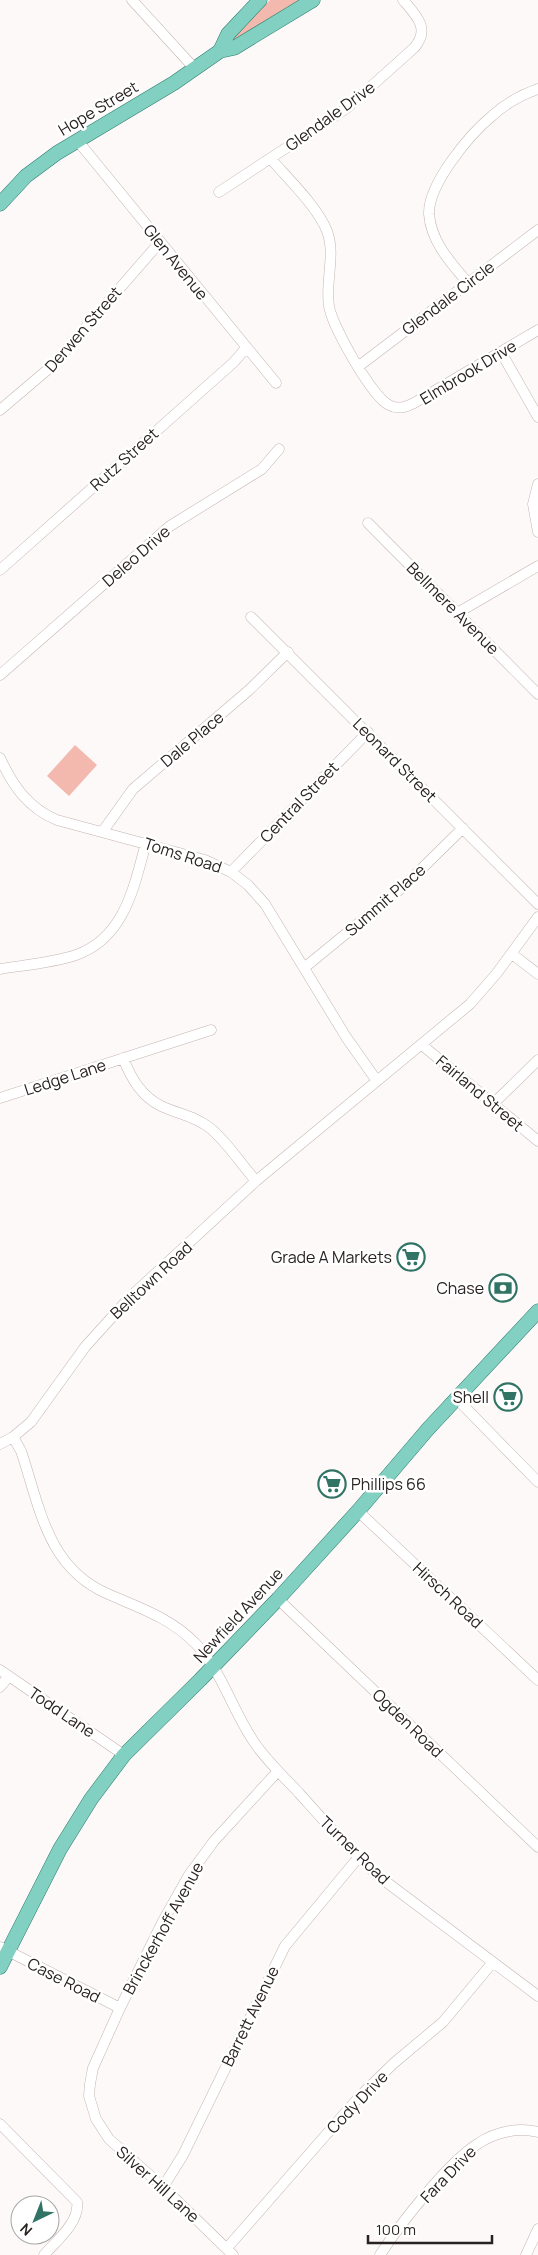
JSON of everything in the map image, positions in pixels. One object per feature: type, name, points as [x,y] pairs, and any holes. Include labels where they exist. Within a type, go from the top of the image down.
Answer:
[{"type":"main road","name":"Hope Street","points":[[220,51],[228,34],[260,0]]},
{"type":"main road","name":"Hope Street","points":[[0,204],[35,168],[77,140],[195,69],[220,51],[234,48],[313,0]]},
{"type":"main road","name":"Newfield Avenue","points":[[0,1966],[4,1950],[60,1848],[91,1799],[124,1755],[214,1666],[278,1599],[358,1511],[456,1398],[538,1311]]},
{"type":"street","points":[[132,0],[195,69]]},
{"type":"street","name":"Glendale Drive","points":[[219,192],[347,108],[418,43],[422,33],[421,23],[403,0]]},
{"type":"street","points":[[468,283],[447,258],[435,238],[429,214],[433,193],[443,174],[484,122],[510,102],[538,89]]},
{"type":"street","name":"Glen Avenue","points":[[77,140],[276,383]]},
{"type":"street","points":[[271,159],[326,228],[331,248],[328,292],[331,316],[359,366]]},
{"type":"street","name":"Glendale Circle","points":[[359,366],[538,230]]},
{"type":"street","name":"Derwen Street","points":[[0,410],[53,365],[160,242]]},
{"type":"street","name":"Elmbrook Drive","points":[[359,366],[377,397],[395,408],[414,403],[538,330]]},
{"type":"street","name":"Rutz Street","points":[[0,570],[234,362],[246,348]]},
{"type":"street","points":[[501,352],[538,417]]},
{"type":"street","name":"Deleo Drive","points":[[0,675],[170,526],[262,469],[279,449]]},
{"type":"street","points":[[538,484],[533,504],[538,532]]},
{"type":"street","name":"Bellmere Avenue","points":[[368,522],[538,694]]},
{"type":"street","points":[[459,612],[538,566]]},
{"type":"street","name":"Leonard Street","points":[[252,616],[538,904]]},
{"type":"street","name":"Dale Place","points":[[103,831],[133,789],[242,696],[288,652]]},
{"type":"street","name":"Central Street","points":[[231,872],[368,732]]},
{"type":"street","name":"Toms Road","points":[[0,758],[18,790],[38,811],[57,820],[205,860],[231,872],[257,893],[346,1037],[377,1081]]},
{"type":"street","name":"Summit Place","points":[[304,968],[403,887],[463,828]]},
{"type":"street","points":[[0,969],[76,955],[100,941],[113,929],[127,906],[146,843]]},
{"type":"street","name":"Belltown Road","points":[[0,1444],[13,1437],[31,1422],[84,1347],[106,1322],[256,1181],[422,1045],[478,996],[512,954],[538,917]]},
{"type":"street","points":[[512,954],[538,974]]},
{"type":"street","points":[[123,1058],[211,1030]]},
{"type":"street","name":"Fairland Street","points":[[422,1045],[538,1141]]},
{"type":"street","name":"Ledge Lane","points":[[0,1098],[123,1058],[131,1079],[143,1093],[161,1106],[191,1116],[206,1125],[218,1136],[256,1181]]},
{"type":"street","points":[[493,1104],[538,1060]]},
{"type":"street","points":[[456,1398],[538,1482]]},
{"type":"street","points":[[13,1437],[21,1451],[52,1543],[67,1566],[84,1581],[100,1591],[170,1621],[196,1644],[214,1666]]},
{"type":"street","name":"Hirsch Road","points":[[358,1511],[538,1680]]},
{"type":"street","name":"Ogden Road","points":[[278,1599],[538,1847]]},
{"type":"street","name":"Turner Road","points":[[214,1666],[247,1731],[278,1771],[358,1858],[380,1878],[538,1996]]},
{"type":"street","points":[[0,1687],[4,1673]]},
{"type":"street","name":"Todd Lane","points":[[4,1673],[124,1755]]},
{"type":"street","name":"Brinckerhoff Avenue","points":[[92,2107],[90,2084],[93,2068],[163,1921],[189,1875],[214,1841],[278,1771]]},
{"type":"street","name":"Barrett Avenue","points":[[163,2186],[183,2155],[285,1946],[358,1858]]},
{"type":"street","name":"Case Road","points":[[4,1950],[120,2008]]},
{"type":"street","name":"Cody Drive","points":[[230,2252],[359,2097],[394,2063],[443,2022],[493,1962]]},
{"type":"street","name":"Silver Hill Lane","points":[[92,2107],[102,2129],[114,2144],[163,2186],[230,2252]]},
{"type":"street","points":[[0,2124],[77,2202],[78,2208],[73,2220],[44,2255]]},
{"type":"street","name":"Fara Drive","points":[[380,2255],[405,2220],[450,2168],[478,2144],[510,2131],[538,2132]]},
{"type":"street","points":[[526,2255],[538,2229]]},
{"type":"shaded area","points":[[270,0],[303,0],[233,44],[230,39]]},
{"type":"shaded area","points":[[75,745],[97,765],[69,796],[47,776]]},
{"type":"place","name":"Grade A Markets","points":[[411,1257]]},
{"type":"place","name":"Chase","points":[[503,1288]]},
{"type":"place","name":"Shell","points":[[508,1397]]},
{"type":"place","name":"Phillips 66","points":[[332,1484]]}]
